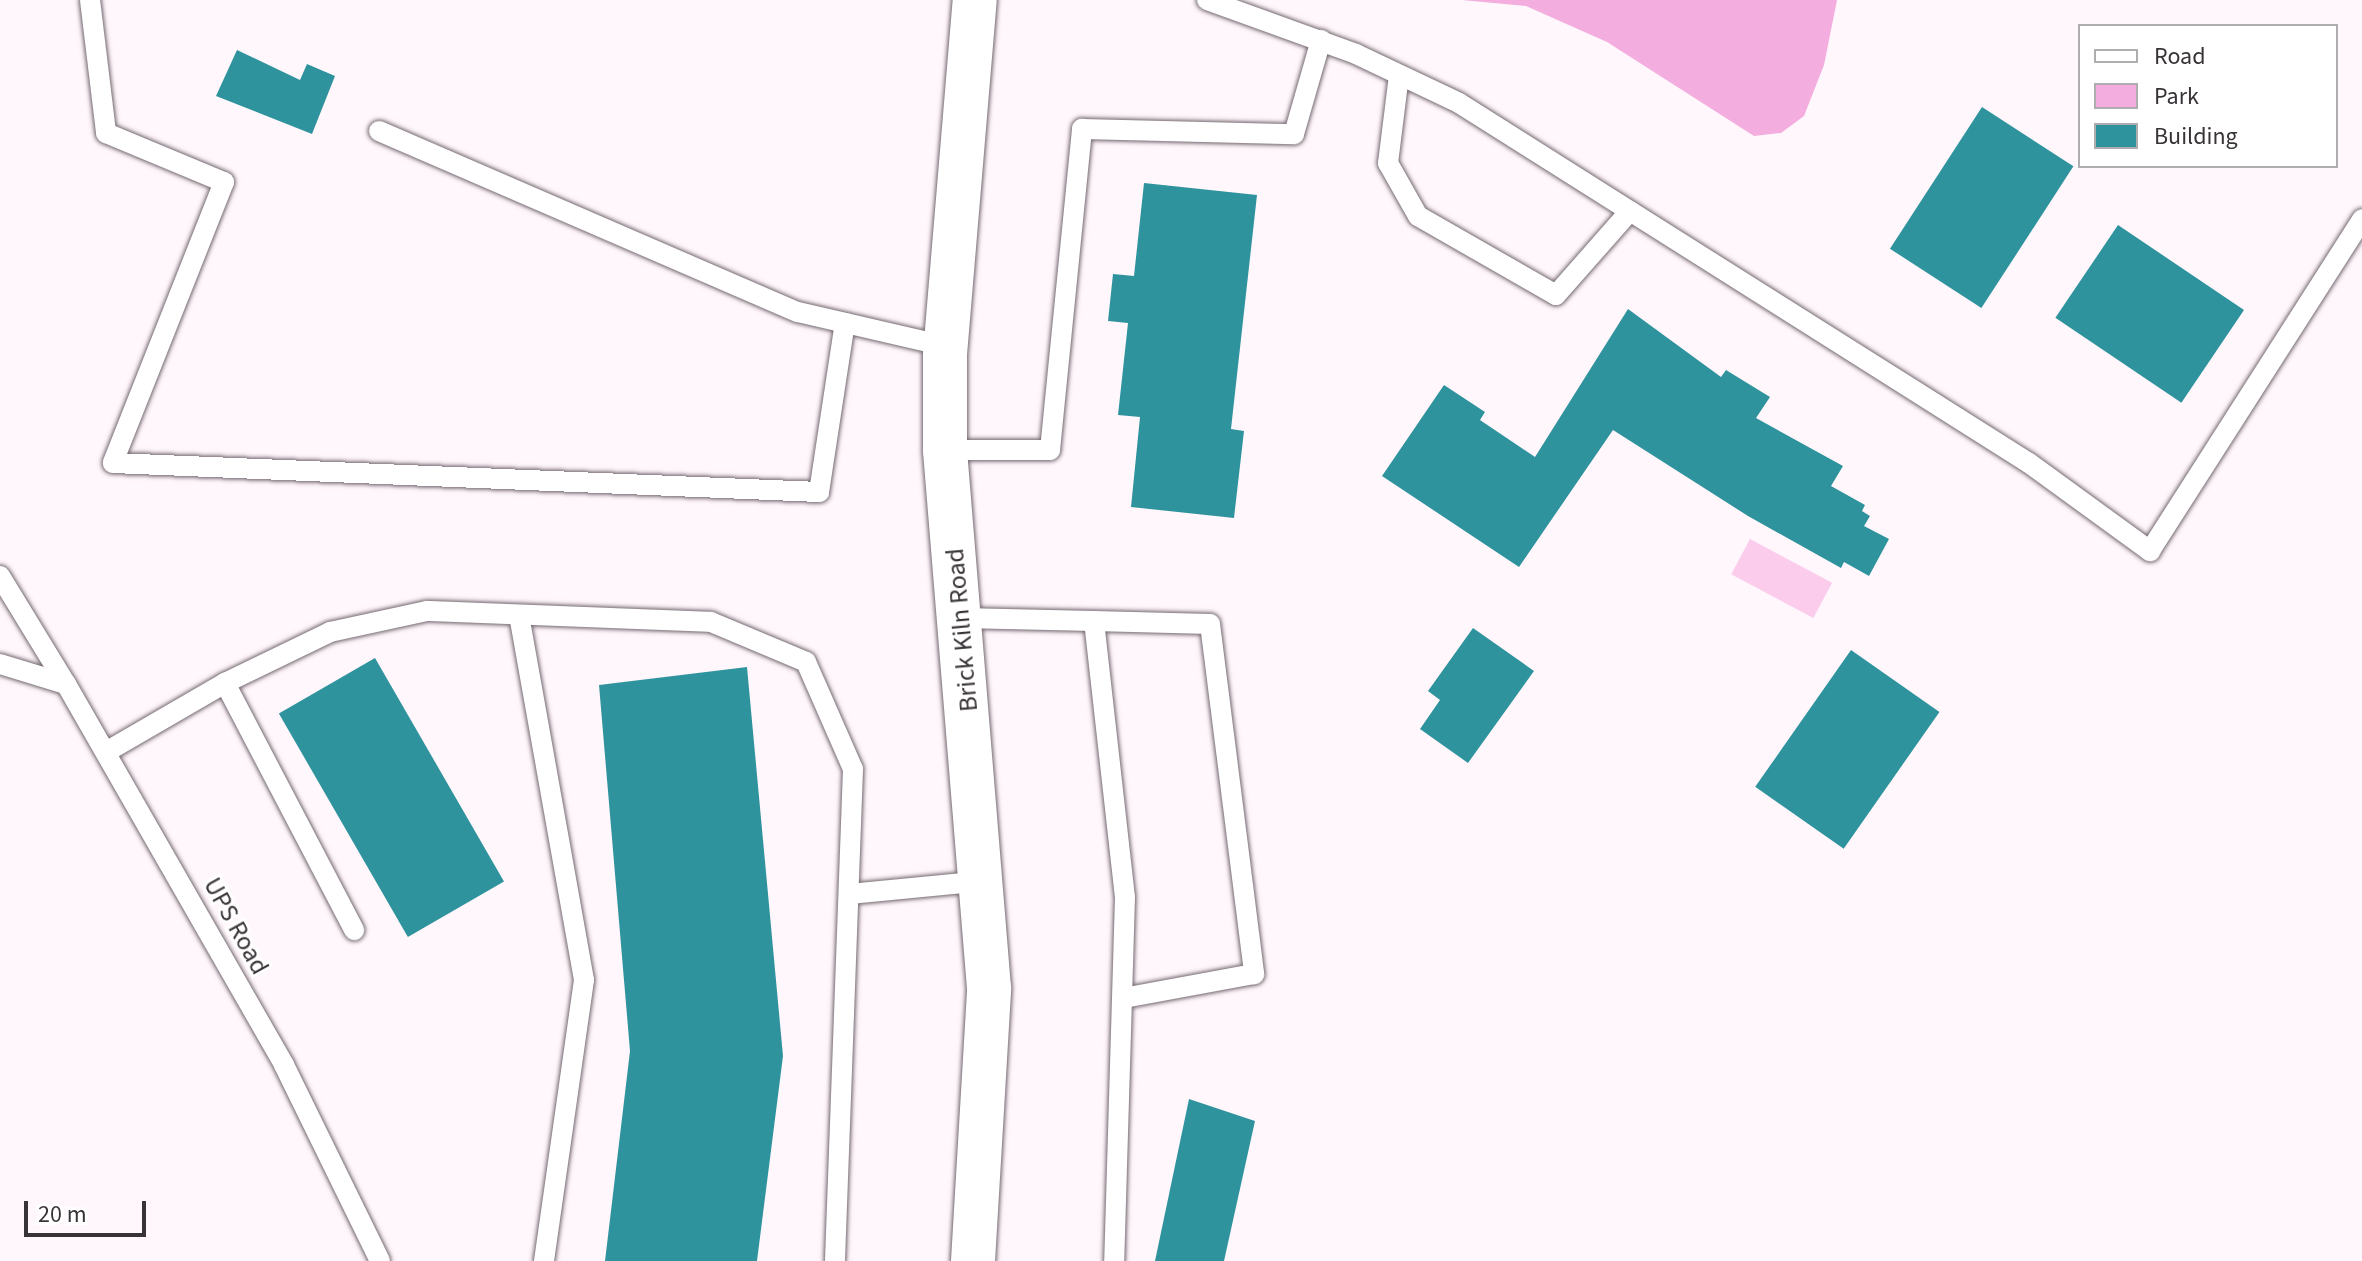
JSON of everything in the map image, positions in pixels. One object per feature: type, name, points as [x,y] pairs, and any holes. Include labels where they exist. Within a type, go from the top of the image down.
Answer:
[{"type":"street","name":"Brick Kiln Road","points":[[973,1261],[989,1017],[984,881],[945,450],[945,346],[975,0]]},
{"type":"lane","points":[[90,0],[106,133],[224,182],[113,463],[819,492],[845,323]]},
{"type":"lane","points":[[1207,0],[1321,40],[1459,103],[2029,463],[2150,551],[2362,219]]},
{"type":"lane","points":[[945,450],[1050,450],[1082,129],[1294,134],[1321,40]]},
{"type":"lane","points":[[1399,75],[1388,163],[1418,216],[1556,295],[1630,211]]},
{"type":"lane","points":[[379,131],[798,312],[945,346]]},
{"type":"lane","name":"UPS Road","points":[[0,576],[106,752],[277,1052],[380,1261]]},
{"type":"lane","points":[[106,752],[225,683],[330,632],[427,611],[711,622],[806,662],[853,769],[835,1261]]},
{"type":"lane","points":[[519,615],[584,980],[544,1261]]},
{"type":"lane","points":[[961,618],[1210,624],[1254,974],[1123,998]]},
{"type":"lane","points":[[1094,621],[1125,897],[1114,1261]]},
{"type":"lane","points":[[0,664],[66,684]]},
{"type":"lane","points":[[225,683],[354,930]]},
{"type":"lane","points":[[849,894],[984,881]]},
{"type":"green space","points":[[1462,0],[1837,0],[1824,65],[1804,116],[1781,133],[1754,136],[1607,42],[1526,6]]},
{"type":"shaded area","points":[[1750,539],[1832,583],[1813,618],[1731,574]]},
{"type":"building","points":[[237,50],[300,80],[307,64],[335,76],[312,134],[216,96]]},
{"type":"building","points":[[1982,107],[2073,166],[1981,308],[1890,249]]},
{"type":"building","points":[[1144,183],[1257,195],[1231,429],[1244,431],[1234,518],[1131,507],[1140,417],[1118,415],[1128,323],[1108,321],[1113,274],[1134,276]]},
{"type":"building","points":[[2118,225],[2244,310],[2181,403],[2055,318]]},
{"type":"building","points":[[1628,309],[1721,377],[1726,370],[1770,397],[1756,418],[1843,466],[1831,486],[1865,505],[1862,511],[1870,516],[1864,526],[1889,539],[1869,576],[1844,562],[1841,568],[1748,516],[1613,430],[1519,567],[1382,476],[1444,385],[1485,412],[1480,420],[1535,457]]},
{"type":"building","points":[[1473,628],[1534,671],[1468,763],[1420,729],[1440,700],[1428,691]]},
{"type":"building","points":[[1851,650],[1939,712],[1844,849],[1755,787]]},
{"type":"building","points":[[375,658],[504,881],[408,937],[279,714]]},
{"type":"building","points":[[747,667],[783,1056],[757,1261],[605,1261],[630,1051],[599,685]]},
{"type":"building","points":[[1189,1099],[1255,1121],[1224,1261],[1155,1261]]}]
